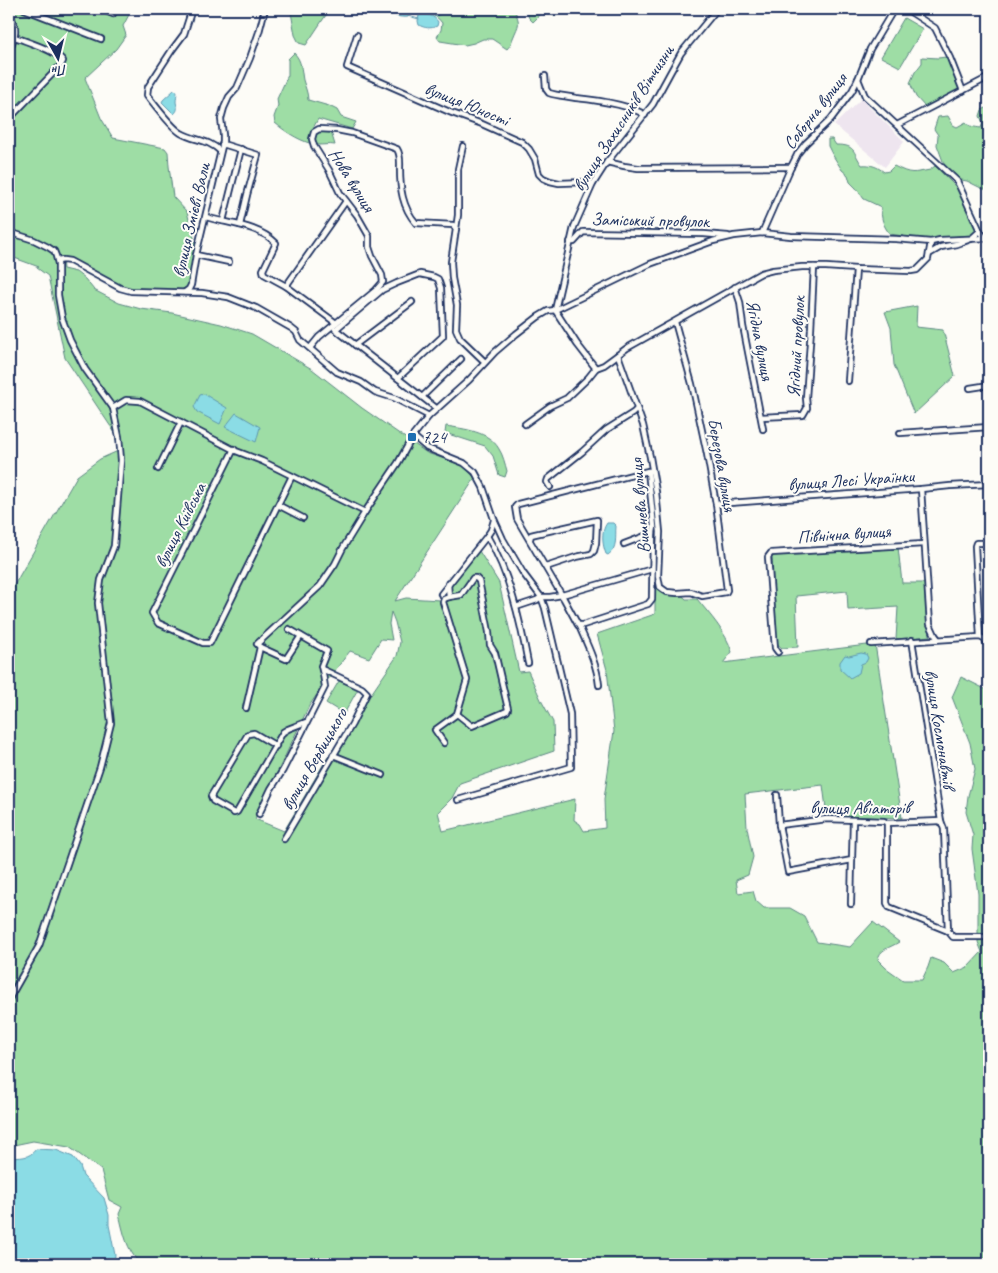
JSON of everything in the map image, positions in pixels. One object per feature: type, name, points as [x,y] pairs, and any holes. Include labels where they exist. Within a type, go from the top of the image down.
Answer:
[{"type":"street","points":[[24,9],[102,39]]},
{"type":"street","points":[[101,9],[113,14]]},
{"type":"street","name":"вулиця Змієві Вали","points":[[192,9],[184,34],[146,92],[179,132],[214,145],[220,151]]},
{"type":"street","name":"вулиця Змієві Вали","points":[[184,292],[191,285],[196,255],[219,160],[223,135],[221,119],[224,108],[229,97],[237,88],[250,58],[265,9]]},
{"type":"street","name":"вулиця Захисників Вітчизни","points":[[555,310],[574,227],[593,184],[607,162],[653,104],[681,53],[717,9]]},
{"type":"street","name":"Соборна вулиця","points":[[762,233],[798,154],[806,143],[831,119],[852,91],[870,49],[894,9]]},
{"type":"street","points":[[906,9],[935,28],[963,90]]},
{"type":"street","points":[[9,16],[16,30],[9,51]]},
{"type":"street","name":"вулиця Юності","points":[[357,35],[347,67],[522,142],[529,149],[539,174],[543,178],[559,183],[586,182],[593,184]]},
{"type":"street","points":[[9,119],[63,61],[61,57],[54,53],[15,36]]},
{"type":"street","points":[[545,76],[546,88],[549,93],[630,107],[645,115]]},
{"type":"street","points":[[897,125],[989,77]]},
{"type":"street","points":[[858,79],[865,96],[957,181],[980,231],[987,238]]},
{"type":"street","name":"Нова вулиця","points":[[335,326],[383,282],[382,275],[369,246],[369,236],[357,215],[340,193],[329,170],[314,146],[312,139],[314,132],[319,129],[337,130],[397,148],[400,152],[402,196],[412,218],[416,223],[453,225],[456,229]]},
{"type":"street","points":[[222,145],[258,155],[240,225]]},
{"type":"street","points":[[463,146],[458,169],[458,215],[451,262],[457,305],[456,329],[460,338],[485,362]]},
{"type":"street","points":[[223,221],[241,149]]},
{"type":"street","points":[[607,162],[638,168],[791,167]]},
{"type":"street","points":[[286,286],[346,201]]},
{"type":"street","points":[[206,217],[257,230],[270,237],[276,243],[262,270],[264,274],[286,286],[355,345],[436,408]]},
{"type":"street","points":[[929,254],[941,247],[971,239],[980,231]]},
{"type":"street","points":[[9,232],[34,240],[54,251],[58,261],[59,302],[62,318],[70,340],[85,369],[113,408],[119,437],[121,460],[114,546],[101,580],[98,603],[111,723],[98,772],[39,946],[9,999]]},
{"type":"street","name":"Заміський провулок","points":[[570,242],[574,242],[583,232],[734,236]]},
{"type":"street","points":[[246,708],[260,646],[257,644],[320,586],[365,512],[429,416],[469,380],[485,362],[538,316],[555,310],[650,264],[713,241],[734,236],[762,233],[930,242],[987,238]]},
{"type":"street","points":[[525,424],[550,406],[567,398],[596,368],[604,365],[627,348],[761,273],[773,270],[814,267],[917,270],[928,259],[930,242]]},
{"type":"street","points":[[196,255],[230,262]]},
{"type":"street","points":[[58,261],[70,262],[120,288],[131,291],[210,294],[228,297],[256,308],[291,328],[296,332],[300,340],[337,372],[361,382],[375,392],[394,398],[429,416]]},
{"type":"street","name":"Ягідний провулок","points":[[761,417],[803,415],[807,408],[814,267]]},
{"type":"street","points":[[848,381],[856,269]]},
{"type":"street","points":[[310,348],[319,337],[382,290],[420,274],[438,278],[441,288],[443,336],[398,378]]},
{"type":"street","name":"Ягідна вулиця","points":[[735,287],[740,302],[763,429]]},
{"type":"street","points":[[355,345],[412,302]]},
{"type":"street","points":[[555,310],[583,353],[596,368]]},
{"type":"street","name":"Березова вулиця","points":[[675,322],[698,412],[716,504],[727,590],[726,592],[702,596]]},
{"type":"street","name":"Вишнева вулиця","points":[[618,355],[643,425],[650,471],[656,492],[660,532],[658,576],[660,586],[667,592],[691,592],[702,596]]},
{"type":"street","points":[[422,397],[461,359]]},
{"type":"street","points":[[970,388],[989,386]]},
{"type":"street","points":[[113,408],[126,400],[140,401],[234,450],[365,512]]},
{"type":"street","points":[[550,487],[547,482],[548,479],[606,430],[636,409]]},
{"type":"street","points":[[158,469],[180,422]]},
{"type":"street","points":[[900,433],[989,427]]},
{"type":"street","points":[[414,436],[427,448],[464,463],[475,472],[483,487],[503,539],[523,573],[541,597],[570,714],[571,766],[458,800]]},
{"type":"street","name":"вулиця Київська","points":[[234,450],[152,613],[158,623],[203,643],[210,643],[278,505]]},
{"type":"street","points":[[580,626],[648,604],[652,599],[654,515],[650,471],[518,504],[515,507],[518,519],[580,626],[590,651],[599,685]]},
{"type":"street","points":[[292,476],[278,505],[303,518]]},
{"type":"street","name":"вулиця Лесі Українки","points":[[716,504],[989,484]]},
{"type":"street","points":[[921,489],[931,627],[938,639]]},
{"type":"street","points":[[441,594],[487,536],[494,519]]},
{"type":"street","points":[[530,539],[535,534],[597,520],[596,543],[591,554],[546,567]]},
{"type":"street","points":[[624,544],[653,533]]},
{"type":"street","points":[[487,536],[504,570],[516,608],[528,663]]},
{"type":"street","points":[[980,636],[975,546],[976,543],[989,542]]},
{"type":"street","name":"Північна вулиця","points":[[778,652],[775,648],[768,557],[771,553],[924,544]]},
{"type":"street","points":[[516,608],[541,597],[562,595],[652,569]]},
{"type":"street","points":[[444,743],[435,730],[457,714],[467,680],[443,602],[449,596],[461,595],[473,578],[476,578],[479,581],[490,645],[495,652],[508,709],[472,726],[457,714]]},
{"type":"street","points":[[448,584],[449,596]]},
{"type":"street","points":[[259,814],[325,687],[321,666],[327,651],[289,629]]},
{"type":"street","points":[[260,646],[286,659],[301,636]]},
{"type":"street","points":[[871,644],[980,636],[986,641],[989,654]]},
{"type":"street","name":"вулиця Космонавтів","points":[[912,640],[941,821],[944,829],[948,931]]},
{"type":"street","name":"вулиця Вербицького","points":[[284,838],[352,724],[368,693],[362,688],[324,670],[322,671]]},
{"type":"street","points":[[276,746],[254,734],[248,734],[211,796],[213,801],[234,813],[237,812],[276,746],[283,732],[306,722]]},
{"type":"street","points":[[333,755],[383,775]]},
{"type":"street","points":[[777,795],[779,825],[788,872],[852,860]]},
{"type":"street","name":"вулиця Авіаторів","points":[[779,825],[827,819],[884,821],[887,823],[941,821]]},
{"type":"street","points":[[851,904],[853,820]]},
{"type":"street","points":[[887,823],[887,903],[889,907],[948,931],[953,937],[989,937]]},
{"type":"shaded area","points":[[862,98],[904,142],[885,167],[834,125]]},
{"type":"green space","points":[[9,9],[132,9],[123,26],[126,35],[116,49],[85,78],[101,118],[113,138],[165,148],[168,152],[173,197],[187,212],[196,245],[188,287],[184,291],[124,288],[62,257],[63,269],[76,272],[94,290],[119,303],[221,324],[252,334],[312,369],[362,408],[427,453],[462,465],[475,478],[395,601],[406,598],[440,600],[479,551],[499,583],[519,672],[528,671],[553,722],[554,751],[460,783],[452,798],[438,812],[443,831],[575,799],[574,820],[580,824],[584,831],[605,828],[604,799],[614,731],[607,670],[597,634],[655,614],[655,588],[677,591],[686,599],[697,599],[717,624],[732,652],[723,663],[875,644],[902,818],[827,816],[823,785],[745,794],[747,828],[753,857],[748,875],[736,880],[738,893],[753,891],[756,901],[764,908],[790,908],[804,916],[817,942],[850,947],[873,922],[899,942],[880,953],[878,960],[903,980],[922,980],[931,958],[944,963],[954,973],[968,967],[982,952],[978,942],[978,894],[972,849],[973,835],[966,812],[975,769],[970,743],[952,697],[961,677],[989,691],[989,1264],[140,1264],[124,1234],[119,1214],[122,1207],[109,1200],[101,1170],[69,1147],[33,1141],[9,1146],[9,594],[77,476],[100,459],[118,451],[115,433],[65,358],[48,276],[37,268],[39,267],[9,256]],"holes":[[[391,612],[400,642],[397,656],[326,760],[284,831],[255,819],[309,706],[320,690],[350,651],[369,658],[381,639],[392,640],[389,624]]]},
{"type":"green space","points":[[289,9],[330,9],[306,45],[299,43],[295,35]]},
{"type":"green space","points":[[409,9],[514,9],[518,18],[518,26],[507,49],[492,39],[483,39],[465,45],[440,41],[437,37],[442,23],[439,19],[435,16]]},
{"type":"green space","points":[[526,9],[562,9],[561,12],[555,15],[542,10],[533,22],[529,18]]},
{"type":"green space","points":[[904,18],[923,29],[900,67],[881,57]]},
{"type":"green space","points":[[294,53],[300,62],[308,100],[329,106],[337,110],[341,117],[356,122],[352,129],[318,119],[313,128],[331,132],[335,145],[318,145],[301,140],[275,123],[274,117],[278,106],[277,99],[288,75],[288,59]]},
{"type":"green space","points":[[922,57],[946,57],[960,89],[925,107],[916,97],[910,83],[922,63]]},
{"type":"green space","points":[[986,108],[989,110],[989,189],[983,189],[967,181],[956,179],[944,164],[937,145],[938,135],[934,129],[938,117],[948,116],[953,125],[957,127],[966,122],[970,126],[981,128],[983,123],[980,116],[982,110]]},
{"type":"green space","points":[[828,139],[832,139],[836,145],[847,146],[853,150],[862,165],[874,166],[884,172],[889,171],[894,166],[904,171],[920,172],[930,170],[935,166],[957,188],[977,229],[971,235],[917,240],[890,234],[883,222],[881,207],[864,199],[850,182],[848,175],[842,170],[832,154],[828,146]]},
{"type":"green space","points":[[917,306],[916,327],[943,330],[955,376],[914,414],[894,365],[891,328],[885,312]]},
{"type":"green space","points":[[446,426],[476,432],[495,443],[505,463],[507,471],[505,477],[499,475],[493,456],[485,446],[445,433]]},
{"type":"green space","points":[[898,547],[902,583],[926,583],[930,636],[896,639],[898,607],[848,610],[847,591],[796,596],[798,647],[782,648],[776,643],[772,557],[774,555]]},
{"type":"green space","points":[[339,681],[358,689],[344,714],[326,703]]},
{"type":"water","points":[[384,9],[405,9],[410,13],[408,17],[401,17],[392,15]]},
{"type":"water","points":[[419,15],[432,16],[438,22],[437,26],[428,28],[419,25]]},
{"type":"water","points":[[174,90],[177,91],[177,111],[174,114],[162,102]]},
{"type":"water","points":[[204,394],[227,408],[220,424],[197,412],[194,407],[200,395]]},
{"type":"water","points":[[236,413],[260,427],[256,442],[225,427]]},
{"type":"water","points":[[607,523],[613,523],[616,526],[615,546],[608,555],[606,554],[603,542]]},
{"type":"water","points":[[866,654],[868,658],[866,662],[861,664],[859,673],[850,678],[840,669],[840,662],[845,655]]},
{"type":"water","points":[[36,1149],[56,1150],[73,1157],[80,1166],[83,1176],[104,1198],[109,1215],[115,1255],[114,1264],[9,1264],[9,1158],[27,1156]]},
{"type":"waterway","points":[[377,9],[385,11]]},
{"type":"waterway","points":[[434,17],[452,9]]},
{"type":"waterway","points":[[408,16],[419,19]]},
{"type":"place","name":"724","points":[[412,437]]}]
